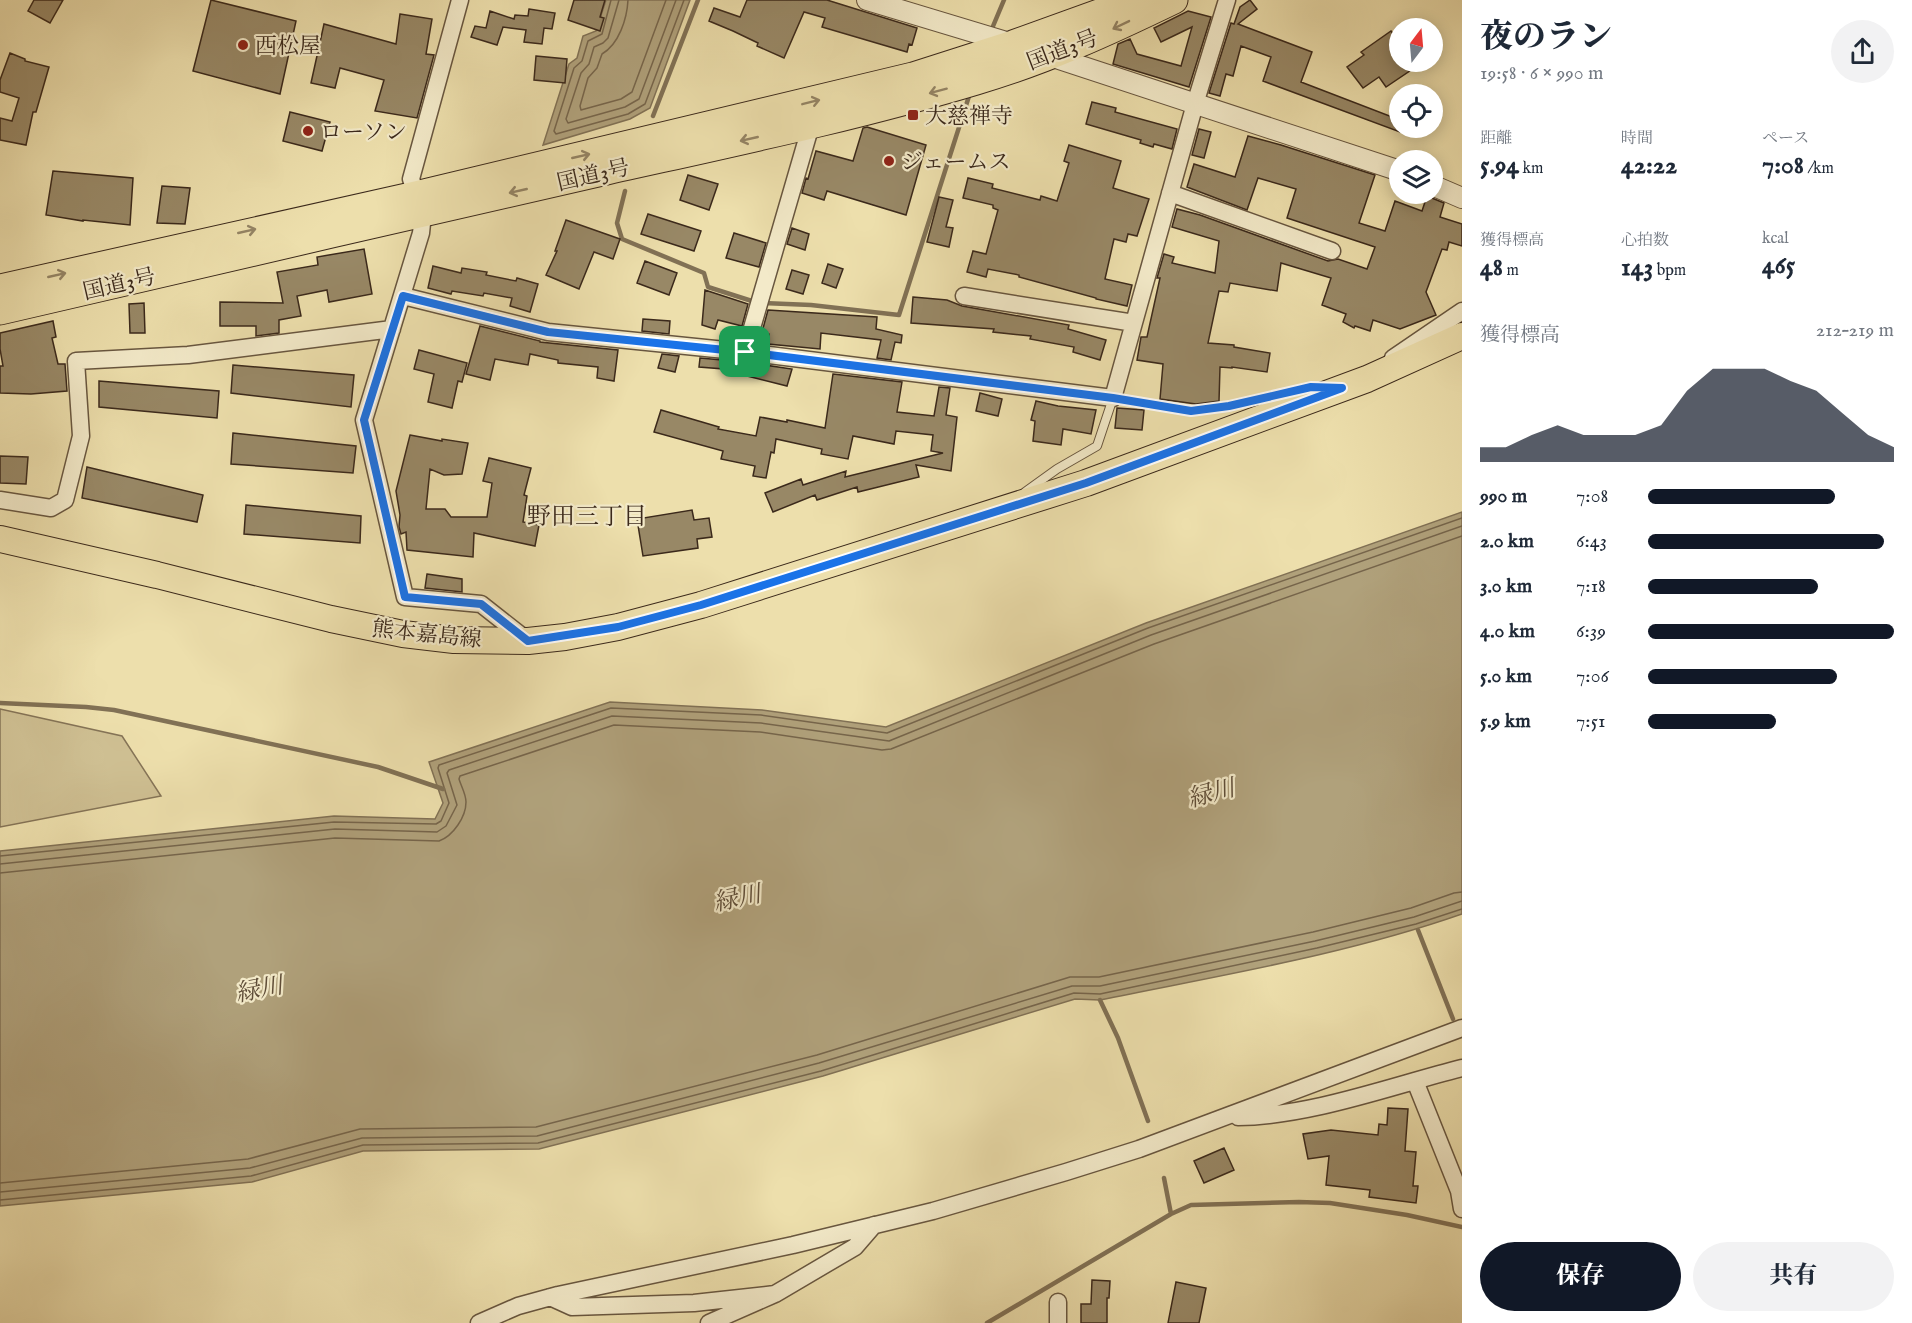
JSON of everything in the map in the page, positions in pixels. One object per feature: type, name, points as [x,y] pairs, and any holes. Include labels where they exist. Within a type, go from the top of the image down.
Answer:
[{"type":"highway","name":"国道3号","points":[[0,311],[346,230],[419,204],[913,76],[1013,44],[1131,0]]},
{"type":"highway","name":"国道3号","points":[[0,288],[811,125],[978,81],[1095,39],[1174,0]]},
{"type":"main road","name":"熊本嘉島線","points":[[0,539],[157,575],[331,619],[403,634],[454,640],[528,641],[618,627],[701,605],[1086,483],[1367,379],[1462,336]]},
{"type":"street","points":[[460,0],[411,179],[419,204],[421,233],[364,420],[405,597],[481,604],[528,641]]},
{"type":"street","points":[[867,0],[1013,44],[1389,167]]},
{"type":"street","points":[[403,296],[548,332],[745,352],[1113,398],[1195,104],[1227,0]]},
{"type":"street","points":[[745,352],[811,125]]},
{"type":"street","points":[[1443,189],[1462,198]]},
{"type":"street","points":[[1170,193],[1332,251]]},
{"type":"street","points":[[964,296],[1134,322]]},
{"type":"street","points":[[1367,379],[1408,347],[1462,311]]},
{"type":"street","points":[[0,500],[51,508],[64,500],[81,436],[76,361],[188,355],[392,329]]},
{"type":"street","points":[[479,1323],[518,1306],[550,1297],[793,1245],[933,1211],[1066,1172],[1139,1149],[1462,1028]]},
{"type":"street","points":[[1198,1126],[1229,1117],[1263,1116],[1307,1108],[1462,1068]]},
{"type":"street","points":[[1415,1081],[1459,1191],[1462,1209]]},
{"type":"street","points":[[709,1323],[775,1294],[855,1247],[874,1225]]},
{"type":"street","points":[[550,1297],[572,1307],[694,1303],[775,1294]]},
{"type":"street","points":[[1058,1302],[1058,1323]]},
{"type":"lane","points":[[999,511],[1057,469],[1097,446],[1113,398],[1191,411],[1229,406],[1311,387],[1342,388]]},
{"type":"shaded area","points":[[0,709],[122,736],[161,796],[0,827]]},
{"type":"water","points":[[606,0],[690,0],[650,108],[630,119],[543,145],[569,64],[577,58],[583,36],[596,31]]},
{"type":"water","name":"緑川","points":[[1462,512],[1462,914],[1328,953],[1100,1000],[1075,999],[823,1076],[539,1149],[363,1151],[252,1182],[0,1206],[0,851],[334,816],[435,819],[443,803],[429,762],[610,702],[762,710],[886,727],[1146,623]]},
{"type":"building","points":[[34,0],[63,0],[50,23],[28,11]]},
{"type":"building","points":[[211,0],[296,21],[280,94],[193,71]]},
{"type":"building","points":[[574,0],[605,0],[600,17],[604,18],[600,31],[568,20]]},
{"type":"building","points":[[747,0],[827,0],[917,28],[912,45],[909,44],[907,52],[822,27],[825,18],[804,12],[784,58],[757,46],[758,43],[709,21],[714,8],[740,17]]},
{"type":"building","points":[[1250,0],[1257,9],[1238,24],[1312,52],[1301,82],[1389,116],[1389,128],[1263,81],[1271,57],[1241,46],[1233,76],[1226,74],[1220,96],[1209,93],[1231,23],[1234,24],[1240,7]]},
{"type":"building","points":[[529,9],[555,13],[552,29],[544,28],[542,44],[524,42],[526,30],[503,27],[497,45],[471,37],[475,26],[486,28],[490,11],[514,19],[515,15],[528,16]]},
{"type":"building","points":[[1188,11],[1211,17],[1189,87],[1113,64],[1118,44],[1130,39],[1137,54],[1181,66],[1192,27],[1161,42],[1154,28]]},
{"type":"building","points":[[400,14],[432,19],[426,54],[434,55],[417,118],[375,111],[384,80],[340,68],[335,88],[311,83],[324,24],[396,44]]},
{"type":"building","points":[[1389,32],[1389,72],[1408,72],[1386,87],[1379,77],[1363,88],[1347,67],[1364,55],[1361,52]]},
{"type":"building","points":[[10,53],[25,61],[49,67],[36,112],[33,112],[26,145],[0,140],[0,118],[12,121],[19,98],[0,92],[0,80]]},
{"type":"building","points":[[536,56],[567,59],[565,83],[534,80]]},
{"type":"building","points":[[1092,102],[1116,108],[1115,112],[1177,129],[1172,149],[1154,144],[1153,147],[1140,143],[1141,140],[1086,124]]},
{"type":"building","points":[[290,112],[330,122],[322,151],[283,141]]},
{"type":"building","points":[[867,127],[926,145],[906,215],[827,191],[824,200],[802,193],[816,151],[853,161],[863,128]]},
{"type":"building","points":[[1199,129],[1211,132],[1204,158],[1192,155]]},
{"type":"building","points":[[1248,136],[1375,175],[1359,223],[1385,231],[1394,204],[1403,204],[1422,211],[1424,204],[1444,203],[1440,217],[1462,224],[1462,246],[1449,242],[1447,250],[1442,249],[1426,292],[1436,315],[1400,329],[1373,320],[1370,331],[1355,326],[1354,328],[1343,322],[1346,314],[1322,305],[1331,278],[1281,263],[1277,291],[1230,283],[1228,292],[1219,291],[1208,343],[1234,345],[1234,347],[1270,353],[1267,372],[1220,367],[1219,401],[1196,404],[1160,399],[1163,364],[1137,360],[1141,337],[1147,337],[1160,278],[1157,278],[1164,254],[1174,257],[1172,263],[1215,273],[1219,241],[1172,227],[1177,209],[1200,215],[1328,261],[1338,259],[1367,269],[1375,247],[1287,218],[1296,189],[1258,178],[1247,210],[1187,187],[1194,164],[1235,177]]},
{"type":"building","points":[[1069,145],[1121,161],[1113,188],[1149,199],[1137,236],[1128,234],[1126,242],[1114,239],[1105,279],[1132,285],[1127,306],[1019,277],[1019,275],[988,269],[986,277],[967,272],[973,251],[986,254],[998,210],[993,208],[993,205],[963,198],[968,178],[993,184],[992,188],[1040,200],[1041,196],[1057,201],[1069,163],[1064,161]]},
{"type":"building","points":[[53,171],[133,178],[130,225],[46,215]]},
{"type":"building","points":[[688,175],[718,184],[709,210],[680,200]]},
{"type":"building","points":[[162,186],[190,188],[185,224],[157,223]]},
{"type":"building","points":[[939,197],[953,200],[946,227],[953,228],[949,247],[927,242]]},
{"type":"building","points":[[648,214],[701,231],[694,251],[641,234]]},
{"type":"building","points":[[566,220],[620,239],[613,259],[594,252],[579,289],[546,275],[557,251],[555,251]]},
{"type":"building","points":[[792,228],[809,234],[805,250],[787,244]]},
{"type":"building","points":[[734,233],[766,243],[759,267],[726,258]]},
{"type":"building","points":[[364,249],[372,294],[329,302],[327,290],[297,296],[301,316],[279,320],[279,333],[256,336],[256,326],[220,326],[220,302],[283,303],[277,272],[318,265],[317,257]]},
{"type":"building","points":[[645,261],[677,273],[669,295],[637,283]]},
{"type":"building","points":[[828,264],[843,269],[836,288],[822,283]]},
{"type":"building","points":[[433,266],[461,273],[462,268],[487,272],[486,275],[516,281],[517,278],[538,284],[530,312],[510,306],[512,298],[484,293],[483,296],[452,291],[451,294],[428,288]]},
{"type":"building","points":[[792,270],[809,275],[803,294],[786,289]]},
{"type":"building","points":[[705,290],[748,304],[742,326],[718,320],[715,329],[702,325]]},
{"type":"building","points":[[913,297],[947,300],[962,306],[1069,325],[1068,329],[1106,340],[1100,360],[1073,352],[1074,347],[1030,339],[1031,336],[993,332],[994,329],[911,323]]},
{"type":"building","points":[[144,303],[145,333],[130,333],[129,304]]},
{"type":"building","points":[[768,310],[877,317],[876,329],[902,335],[901,343],[895,342],[891,360],[877,358],[881,340],[821,333],[820,349],[768,344],[769,334],[762,332]]},
{"type":"building","points":[[643,319],[670,321],[669,334],[642,331]]},
{"type":"building","points":[[53,321],[56,337],[52,338],[58,364],[65,364],[67,391],[31,394],[0,393],[0,366],[3,366],[0,333]]},
{"type":"building","points":[[480,326],[540,342],[618,350],[614,381],[597,378],[598,367],[558,363],[558,360],[530,354],[528,365],[495,359],[490,380],[466,374]]},
{"type":"building","points":[[419,350],[467,363],[462,382],[458,381],[452,408],[428,402],[434,374],[414,369]]},
{"type":"building","points":[[662,354],[679,356],[675,372],[658,368]]},
{"type":"building","points":[[700,358],[792,369],[787,386],[747,376],[749,371],[699,367]]},
{"type":"building","points":[[233,365],[354,375],[351,407],[231,393]]},
{"type":"building","points":[[833,374],[902,382],[897,412],[934,416],[939,387],[950,388],[946,415],[957,417],[951,471],[916,465],[919,477],[858,492],[857,487],[817,500],[815,495],[773,512],[765,493],[801,479],[803,485],[846,471],[845,477],[943,453],[931,451],[933,435],[896,431],[894,444],[853,436],[848,459],[821,454],[822,449],[776,439],[766,478],[753,476],[755,466],[721,459],[723,451],[654,432],[661,410],[719,427],[718,429],[756,436],[760,417],[825,428]]},
{"type":"building","points":[[99,381],[219,391],[217,418],[99,407]]},
{"type":"building","points":[[980,393],[1002,399],[998,416],[976,411]]},
{"type":"building","points":[[1036,401],[1096,410],[1091,434],[1063,429],[1061,445],[1033,441],[1035,421],[1031,420]]},
{"type":"building","points":[[1117,408],[1144,410],[1142,430],[1115,428]]},
{"type":"building","points":[[233,433],[356,446],[353,473],[231,464]]},
{"type":"building","points":[[410,435],[468,443],[462,474],[444,475],[430,469],[426,509],[445,509],[451,517],[487,517],[492,483],[483,481],[489,458],[531,468],[524,495],[527,496],[523,522],[539,525],[535,546],[474,533],[473,557],[407,550],[406,532],[401,534],[399,527],[400,515],[396,491]]},
{"type":"building","points":[[0,456],[28,457],[26,484],[0,483]]},
{"type":"building","points":[[87,467],[203,495],[197,522],[82,498]]},
{"type":"building","points":[[246,505],[361,516],[360,543],[244,534]]},
{"type":"building","points":[[692,510],[694,520],[709,518],[712,537],[697,539],[698,548],[643,556],[637,519]]},
{"type":"building","points":[[427,574],[462,579],[462,592],[425,588]]},
{"type":"building","points":[[1388,1108],[1408,1109],[1405,1151],[1416,1152],[1413,1186],[1418,1186],[1416,1203],[1369,1197],[1370,1190],[1326,1185],[1329,1156],[1308,1159],[1303,1134],[1331,1130],[1378,1135],[1379,1124],[1387,1125]]},
{"type":"building","points":[[1224,1148],[1234,1170],[1204,1183],[1194,1161]]},
{"type":"building","points":[[1092,1280],[1110,1281],[1107,1323],[1081,1323],[1081,1304],[1091,1304]]},
{"type":"building","points":[[1176,1282],[1206,1288],[1199,1323],[1168,1323]]},
{"type":"waterway","points":[[653,116],[698,0]]},
{"type":"waterway","points":[[991,31],[1004,0]]},
{"type":"waterway","points":[[763,303],[811,305],[899,315],[970,93]]},
{"type":"waterway","points":[[625,191],[617,223],[622,239],[704,273],[708,287],[755,302]]},
{"type":"waterway","points":[[0,703],[114,710],[378,767],[443,789]]},
{"type":"waterway","points":[[1418,930],[1453,1019]]},
{"type":"waterway","points":[[1100,1000],[1118,1038],[1148,1121]]},
{"type":"waterway","points":[[987,1323],[1171,1214],[1164,1178]]},
{"type":"waterway","points":[[1171,1214],[1191,1205],[1330,1203],[1407,1215],[1462,1227]]},
{"type":"place","name":"西松屋","points":[[243,45]]},
{"type":"place","name":"大慈禅寺","points":[[913,115]]},
{"type":"place","name":"ローソン","points":[[308,131]]},
{"type":"place","name":"ジェームス","points":[[889,161]]},
{"type":"district","name":"野田三丁目","points":[[587,516]]},
{"type":"route","points":[[403,296],[548,332],[745,352],[1113,398],[1191,411],[1229,406],[1311,387],[1342,388],[1086,483],[701,605],[618,627],[528,641],[481,604],[405,597],[364,420],[403,296]]}]
